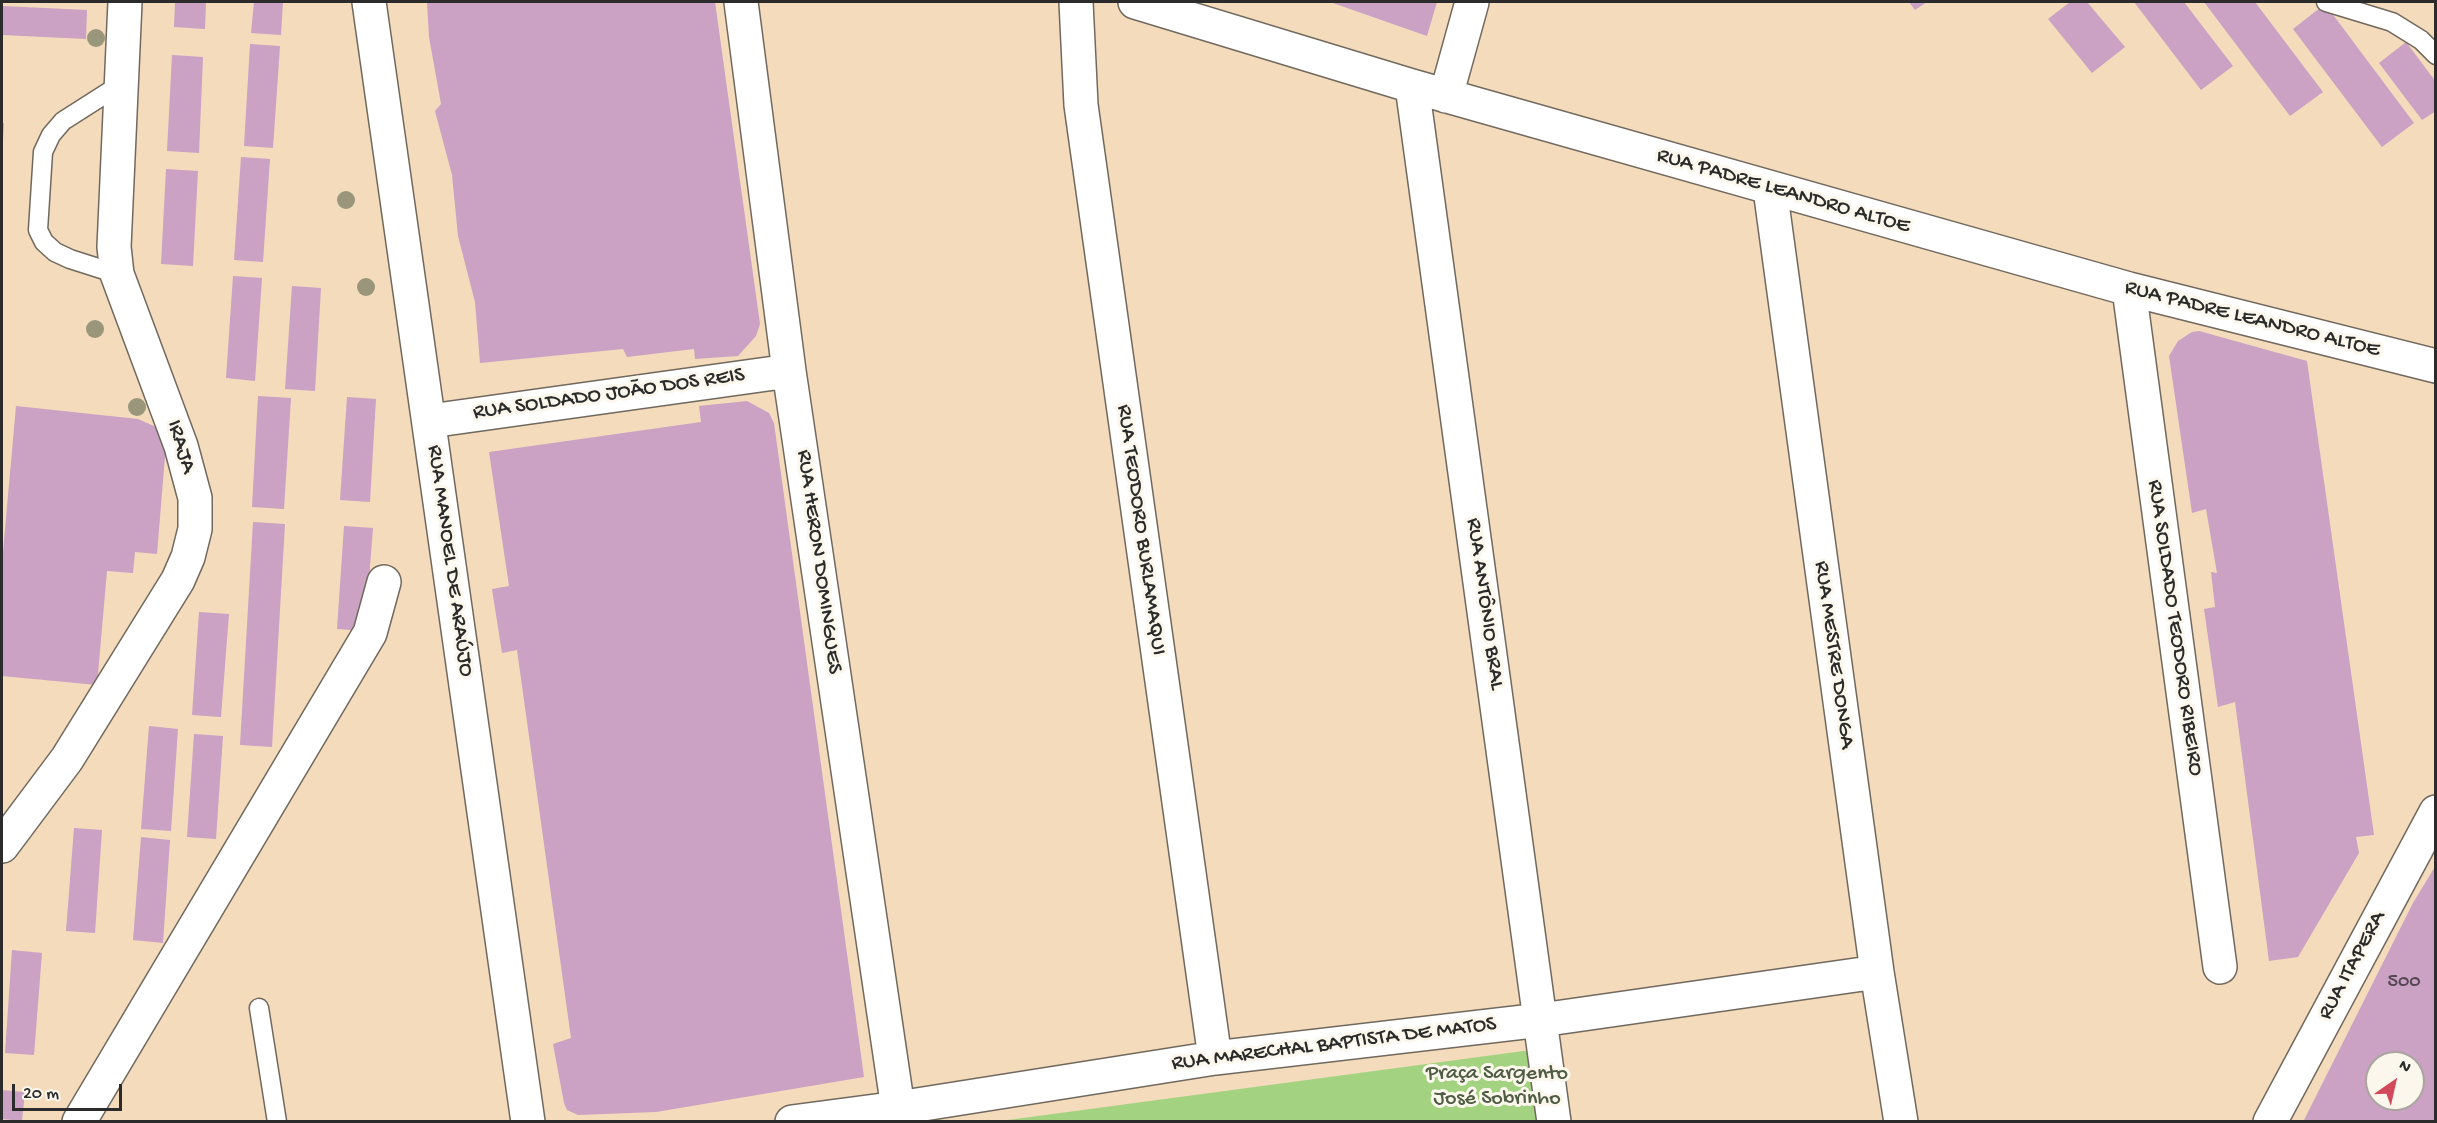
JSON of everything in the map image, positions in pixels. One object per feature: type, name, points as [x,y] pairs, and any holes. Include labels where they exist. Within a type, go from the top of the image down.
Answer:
[{"type":"street","name":"IRAJA","points":[[2,846],[68,759],[178,580],[188,557],[195,529],[195,498],[181,446],[117,274],[114,247],[125,2]]},
{"type":"street","name":"RUA MANOEL DE ARAÚJO","points":[[369,2],[528,1122]]},
{"type":"street","name":"RUA HERON DOMINGUES","points":[[741,2],[789,371],[899,1115]]},
{"type":"street","name":"RUA TEODORO BURLAMAQUI","points":[[1076,2],[1081,105],[1215,1058]]},
{"type":"street","name":"RUA PADRE LEANDRO ALTOE","points":[[1135,2],[1412,86],[1770,189],[2128,289],[2436,366]]},
{"type":"street","points":[[1446,96],[1472,2]]},
{"type":"street","name":"RUA ANTÔNIO BRAL","points":[[1412,86],[1554,1122]]},
{"type":"street","name":"RUA MESTRE DONGA","points":[[1770,189],[1877,972],[1901,1122]]},
{"type":"street","name":"RUA SOLDADO TEODORO RIBEIRO","points":[[2128,289],[2220,967]]},
{"type":"street","name":"RUA SOLDADO JOÃO DOS REIS","points":[[430,421],[789,371]]},
{"type":"street","points":[[79,1122],[370,633],[384,582]]},
{"type":"street","name":"RUA ITAPERA","points":[[2270,1122],[2436,812]]},
{"type":"street","name":"RUA MARECHAL BAPTISTA DE MATOS","points":[[792,1122],[899,1115],[1215,1058],[1541,1020],[1877,972]]},
{"type":"lane","points":[[2326,2],[2392,22],[2421,40],[2436,55]]},
{"type":"lane","points":[[117,274],[70,260],[55,252],[44,242],[38,230],[43,152],[51,135],[63,121],[121,84]]},
{"type":"lane","points":[[259,1008],[277,1122]]},
{"type":"green space","name":"Praça Sargento José Sobrinho","points":[[1531,1050],[1537,1122],[993,1122]]},
{"type":"building","points":[[175,2],[206,2],[205,29],[174,27]]},
{"type":"building","points":[[254,2],[283,2],[281,35],[251,33]]},
{"type":"building","points":[[427,2],[715,2],[760,324],[756,336],[738,356],[695,359],[694,349],[627,357],[623,349],[480,363],[475,302],[458,236],[452,175],[435,111],[441,104],[429,37]]},
{"type":"building","points":[[1330,2],[1437,2],[1427,36]]},
{"type":"building","points":[[1909,2],[1927,2],[1915,10]]},
{"type":"building","points":[[2070,2],[2087,2],[2125,47],[2092,73],[2048,19]]},
{"type":"building","points":[[2134,2],[2184,2],[2233,66],[2201,90]]},
{"type":"building","points":[[2204,2],[2255,2],[2323,92],[2290,116]]},
{"type":"building","points":[[2325,4],[2414,123],[2382,147],[2293,29]]},
{"type":"building","points":[[2,6],[87,10],[86,39],[2,35]]},
{"type":"building","points":[[2406,42],[2436,82],[2436,111],[2422,120],[2379,63]]},
{"type":"building","points":[[250,44],[280,46],[273,148],[244,146]]},
{"type":"building","points":[[172,55],[203,57],[199,153],[167,151]]},
{"type":"building","points":[[2,123],[4,123],[3,140],[2,140]]},
{"type":"building","points":[[241,157],[270,159],[263,262],[234,260]]},
{"type":"building","points":[[166,169],[198,171],[193,266],[161,264]]},
{"type":"building","points":[[233,276],[262,278],[255,381],[226,378]]},
{"type":"building","points":[[292,286],[321,288],[315,391],[285,389]]},
{"type":"building","points":[[2199,331],[2307,361],[2374,835],[2356,837],[2359,853],[2298,957],[2269,961],[2235,702],[2218,707],[2204,609],[2215,607],[2211,572],[2217,573],[2206,509],[2192,513],[2169,356],[2178,341],[2192,332]]},
{"type":"building","points":[[258,396],[291,398],[284,509],[252,507]]},
{"type":"building","points":[[347,397],[376,399],[370,502],[340,500]]},
{"type":"building","points":[[747,401],[769,413],[774,423],[864,1077],[656,1112],[578,1115],[567,1110],[564,1103],[553,1044],[571,1038],[517,650],[502,653],[492,589],[509,586],[489,452],[701,422],[699,406]]},
{"type":"building","points":[[16,406],[138,419],[167,432],[157,554],[135,552],[133,573],[107,571],[97,685],[2,676],[2,563]]},
{"type":"building","points":[[253,522],[285,524],[272,747],[240,745]]},
{"type":"building","points":[[344,526],[373,528],[365,631],[337,629]]},
{"type":"building","points":[[199,612],[229,614],[221,717],[192,715]]},
{"type":"building","points":[[149,726],[178,729],[171,831],[141,829]]},
{"type":"building","points":[[194,734],[223,736],[216,839],[187,837]]},
{"type":"building","points":[[74,828],[102,830],[95,933],[66,931]]},
{"type":"building","points":[[141,837],[170,840],[163,943],[133,940]]},
{"type":"building","points":[[2436,865],[2436,1122],[2303,1122],[2413,903]]},
{"type":"building","points":[[12,950],[42,953],[34,1055],[5,1053]]},
{"type":"building","points":[[2,1090],[25,1092],[22,1121],[2,1119]]}]
